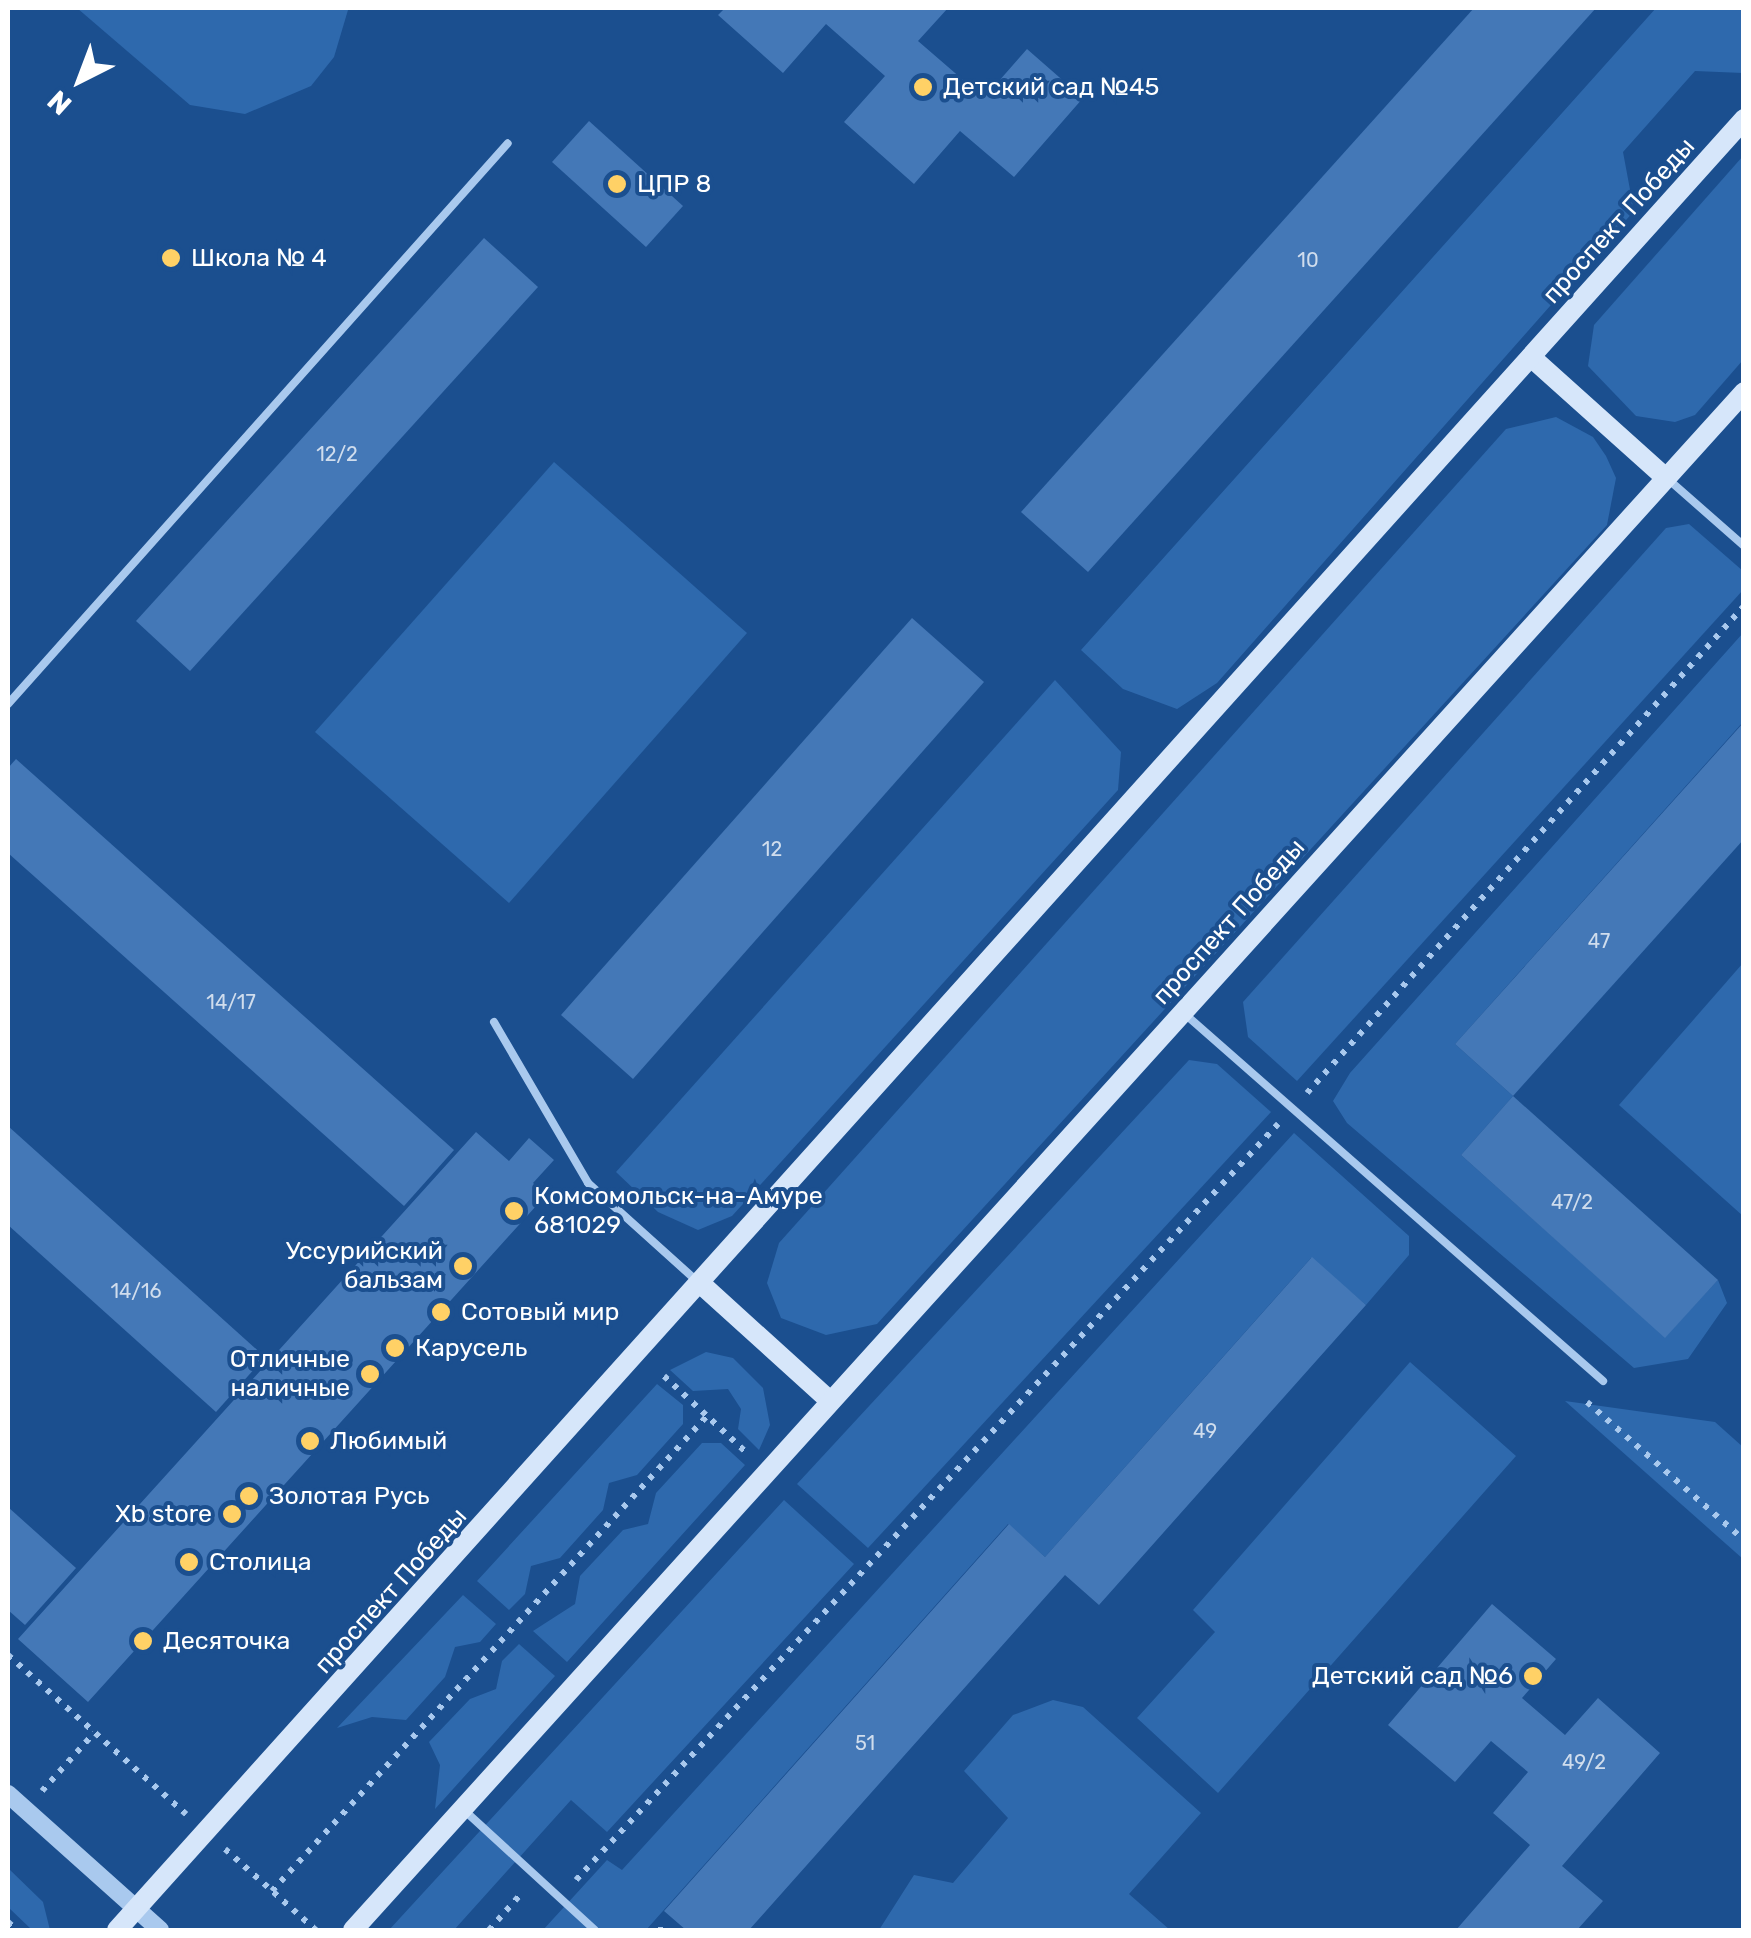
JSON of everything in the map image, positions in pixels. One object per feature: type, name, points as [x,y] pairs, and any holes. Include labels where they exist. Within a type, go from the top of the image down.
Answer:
[{"type":"main road","name":"проспект Победы","points":[[117,1930],[1744,120]]},
{"type":"main road","points":[[1531,357],[1666,478]]},
{"type":"main road","name":"проспект Победы","points":[[353,1930],[1744,392]]},
{"type":"main road","points":[[700,1284],[830,1400]]},
{"type":"street","points":[[8,1794],[160,1930]]},
{"type":"lane","points":[[8,704],[508,143]]},
{"type":"lane","points":[[1666,478],[1744,546]]},
{"type":"lane","points":[[1182,1012],[1603,1381]]},
{"type":"lane","points":[[494,1022],[588,1184],[700,1284]]},
{"type":"lane","points":[[462,1808],[594,1930]]},
{"type":"path","points":[[488,1930],[522,1893],[560,1898],[1292,1108],[1744,606]]},
{"type":"path","points":[[664,1376],[752,1458]]},
{"type":"path","points":[[1580,1396],[1744,1540]]},
{"type":"path","points":[[272,1891],[707,1416]]},
{"type":"path","points":[[8,1656],[94,1733],[25,1810]]},
{"type":"path","points":[[8,1922],[16,1930]]},
{"type":"path","points":[[658,1930],[666,1930]]},
{"type":"shaded area","points":[[77,8],[348,10],[334,57],[311,86],[245,114],[190,105]]},
{"type":"shaded area","points":[[1656,8],[1743,8],[1743,73],[1695,71],[1623,152],[1634,211],[1217,683],[1177,709],[1123,689],[1081,650]]},
{"type":"shaded area","points":[[1743,156],[1743,360],[1695,415],[1675,422],[1636,416],[1588,366],[1594,325]]},
{"type":"shaded area","points":[[1556,417],[1593,437],[1606,456],[1616,478],[1607,525],[877,1324],[826,1335],[781,1318],[767,1283],[779,1243],[1506,429]]},
{"type":"shaded area","points":[[554,462],[747,633],[509,903],[315,732]]},
{"type":"shaded area","points":[[1689,524],[1743,571],[1743,590],[1297,1081],[1248,1037],[1243,1002],[1666,528]]},
{"type":"shaded area","points":[[1743,633],[1743,722],[1455,1044],[1513,1096],[1461,1155],[1665,1337],[1718,1280],[1727,1303],[1688,1359],[1634,1368],[1347,1123],[1333,1101],[1350,1073]]},
{"type":"shaded area","points":[[1055,680],[1121,752],[1118,790],[732,1216],[698,1230],[658,1212],[616,1172]]},
{"type":"shaded area","points":[[1743,963],[1743,1216],[1619,1105]]},
{"type":"shaded area","points":[[1189,1060],[1217,1064],[1271,1112],[868,1548],[797,1484]]},
{"type":"shaded area","points":[[1294,1133],[1409,1236],[1409,1255],[1366,1305],[1311,1258],[1045,1557],[1008,1524],[646,1930],[543,1930],[607,1860],[622,1870]]},
{"type":"shaded area","points":[[706,1352],[733,1358],[763,1388],[770,1425],[759,1450],[738,1429],[741,1409],[728,1389],[693,1391],[670,1370]]},
{"type":"shaded area","points":[[1410,1362],[1516,1456],[1218,1793],[1137,1718],[1215,1632],[1193,1610]]},
{"type":"shaded area","points":[[657,1384],[683,1405],[683,1424],[637,1475],[609,1483],[603,1510],[560,1558],[531,1566],[525,1594],[509,1610],[477,1581]]},
{"type":"shaded area","points":[[1565,1401],[1715,1422],[1743,1447],[1743,1559]]},
{"type":"shaded area","points":[[702,1443],[721,1443],[745,1465],[567,1662],[533,1631],[575,1604],[580,1576],[623,1530],[648,1524],[656,1493]]},
{"type":"shaded area","points":[[784,1500],[854,1564],[607,1832],[571,1800],[454,1930],[389,1930]]},
{"type":"shaded area","points":[[463,1595],[496,1624],[480,1642],[455,1647],[445,1677],[406,1720],[372,1717],[337,1728]]},
{"type":"shaded area","points":[[519,1644],[555,1676],[435,1809],[440,1765],[429,1742],[470,1699],[496,1689],[502,1661]]},
{"type":"shaded area","points":[[1053,1700],[1083,1707],[1201,1813],[1129,1894],[1170,1930],[879,1930],[914,1875],[953,1883],[1008,1818],[964,1771],[1013,1715]]},
{"type":"shaded area","points":[[8,1868],[43,1902],[50,1930],[32,1930],[8,1907]]},
{"type":"building","name":"Детский сад №45","points":[[725,8],[948,8],[918,41],[984,98],[1027,49],[1083,98],[1014,177],[960,131],[914,184],[844,122],[885,76],[826,24],[783,73],[718,15]]},
{"type":"building","points":[[1474,8],[1596,8],[1088,572],[1021,512]]},
{"type":"building","name":"ЦПР 8","points":[[589,121],[683,206],[646,247],[552,162]]},
{"type":"building","points":[[484,238],[538,287],[190,671],[136,621]]},
{"type":"building","points":[[912,618],[984,682],[633,1079],[561,1015]]},
{"type":"building","points":[[1744,722],[1744,839],[1513,1096],[1455,1044]]},
{"type":"building","points":[[16,759],[454,1150],[404,1206],[8,853],[8,768]]},
{"type":"building","points":[[1513,1096],[1718,1280],[1665,1338],[1461,1155]]},
{"type":"building","points":[[8,1126],[265,1357],[216,1412],[8,1225]]},
{"type":"building","points":[[476,1132],[509,1161],[529,1138],[554,1160],[533,1183],[546,1195],[88,1702],[18,1639]]},
{"type":"building","points":[[1312,1257],[1366,1305],[1099,1605],[1065,1575],[749,1930],[686,1930],[664,1911],[1009,1524],[1045,1557]]},
{"type":"building","points":[[8,1507],[76,1568],[25,1625],[8,1610]]},
{"type":"building","points":[[1492,1604],[1556,1659],[1522,1698],[1565,1735],[1598,1698],[1660,1753],[1562,1866],[1603,1901],[1577,1930],[1456,1930],[1530,1845],[1493,1813],[1528,1772],[1491,1741],[1455,1782],[1388,1725]]},
{"type":"place","name":"Детский сад №45","points":[[923,87]]},
{"type":"place","name":"ЦПР 8","points":[[617,184]]},
{"type":"place","name":"Школа № 4","points":[[171,258]]},
{"type":"place","name":"Комсомольск-на-Амуре 681029","points":[[514,1211]]},
{"type":"place","name":"Уссурийский бальзам","points":[[463,1266]]},
{"type":"place","name":"Сотовый мир","points":[[441,1312]]},
{"type":"place","name":"Карусель","points":[[395,1348]]},
{"type":"place","name":"Отличные наличные","points":[[370,1374]]},
{"type":"place","name":"Любимый","points":[[310,1441]]},
{"type":"place","name":"Золотая Русь","points":[[249,1496]]},
{"type":"place","name":"Xb store","points":[[232,1514]]},
{"type":"place","name":"Столица","points":[[189,1562]]},
{"type":"place","name":"Десяточка","points":[[143,1641]]},
{"type":"place","name":"Детский сад №6","points":[[1533,1676]]}]
